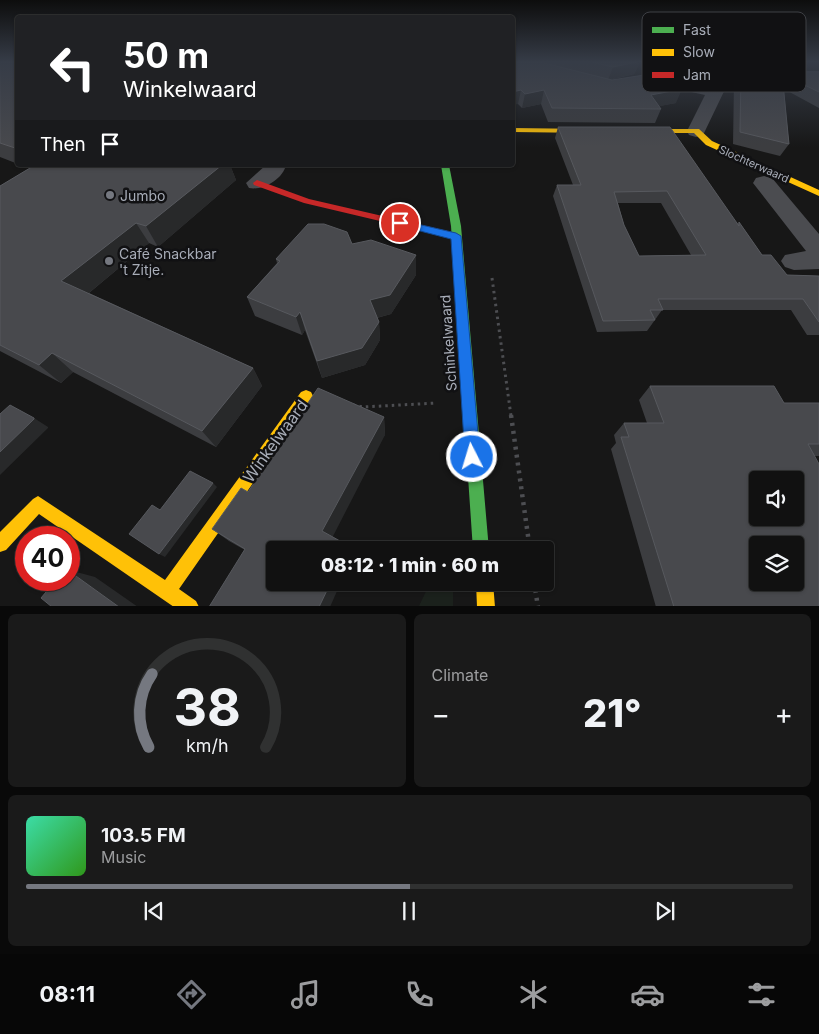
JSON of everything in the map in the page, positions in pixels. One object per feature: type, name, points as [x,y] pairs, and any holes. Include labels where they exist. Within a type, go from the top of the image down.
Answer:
[{"type":"street","points":[[628,131],[696,131],[715,92]]},
{"type":"street","points":[[515,130],[609,131]]},
{"type":"street","name":"Slochterwaard","points":[[696,131],[708,143],[819,193]]},
{"type":"street","name":"Schinkelwaard","points":[[446,167],[450,183],[456,236],[467,401],[480,541]]},
{"type":"street","points":[[268,170],[307,201],[456,236]]},
{"type":"street","name":"Slochterwaard","points":[[764,183],[819,250]]},
{"type":"street","points":[[794,261],[819,260]]},
{"type":"street","name":"Winkelwaard","points":[[167,592],[306,396]]},
{"type":"street","points":[[0,544],[38,504],[190,606]]},
{"type":"street","points":[[485,591],[486,606]]},
{"type":"path","points":[[491,272],[529,541]]},
{"type":"path","name":"Winkelwaard","points":[[306,396],[363,407],[467,401]]},
{"type":"path","points":[[536,591],[538,606]]},
{"type":"shaded area","points":[[426,591],[453,591],[453,606],[419,606]]},
{"type":"building","points":[[0,90],[15,90],[15,148],[0,143]]},
{"type":"building","points":[[521,90],[543,90],[525,94]]},
{"type":"building","points":[[544,90],[666,92],[651,95],[661,109],[552,108]]},
{"type":"building","points":[[741,92],[784,92],[789,144],[740,132]]},
{"type":"building","points":[[558,127],[670,127],[739,226],[739,222],[762,255],[771,255],[787,275],[819,276],[819,322],[803,299],[658,299],[663,310],[650,310],[655,320],[603,321],[557,185],[581,185]],"holes":[[[667,191],[706,255],[639,256],[624,225],[614,192]]]},
{"type":"building","points":[[32,167],[220,167],[146,226],[136,223],[61,281],[253,368],[202,431],[52,353],[39,365],[0,345],[0,186]]},
{"type":"building","points":[[308,224],[324,224],[347,232],[352,244],[371,240],[416,255],[390,295],[370,300],[379,322],[362,348],[317,361],[300,312],[296,317],[247,297],[280,261],[276,259]]},
{"type":"building","points":[[650,386],[774,386],[784,403],[819,403],[819,444],[808,444],[819,464],[819,606],[674,606],[621,437],[629,437],[624,423],[664,423]]},
{"type":"building","points":[[318,388],[384,417],[322,531],[340,541],[266,541],[266,591],[327,591],[319,606],[210,606],[245,549],[212,529],[241,488],[248,492]]},
{"type":"building","points":[[10,405],[34,419],[0,452],[0,414]]},
{"type":"building","points":[[190,471],[213,483],[159,554],[129,534],[152,505],[160,510]]},
{"type":"building","points":[[80,579],[118,606],[51,606],[41,598],[47,591],[80,591]]},
{"type":"traffic: fast","points":[[445,167],[456,226],[480,541]]},
{"type":"traffic: slow","points":[[515,130],[593,131]]},
{"type":"traffic: slow","points":[[636,131],[696,131],[709,143],[819,193]]},
{"type":"traffic: slow","points":[[167,592],[306,396]]},
{"type":"traffic: slow","points":[[0,544],[38,504],[189,606]]},
{"type":"traffic: slow","points":[[485,591],[486,606]]},
{"type":"traffic: jam","points":[[257,183],[307,201],[456,236]]},
{"type":"place","name":"Jumbo","points":[[110,195]]},
{"type":"place","name":"Café Snackbar 't Zitje.","points":[[109,261]]},
{"type":"route","points":[[400,223],[456,236],[472,457]]}]
